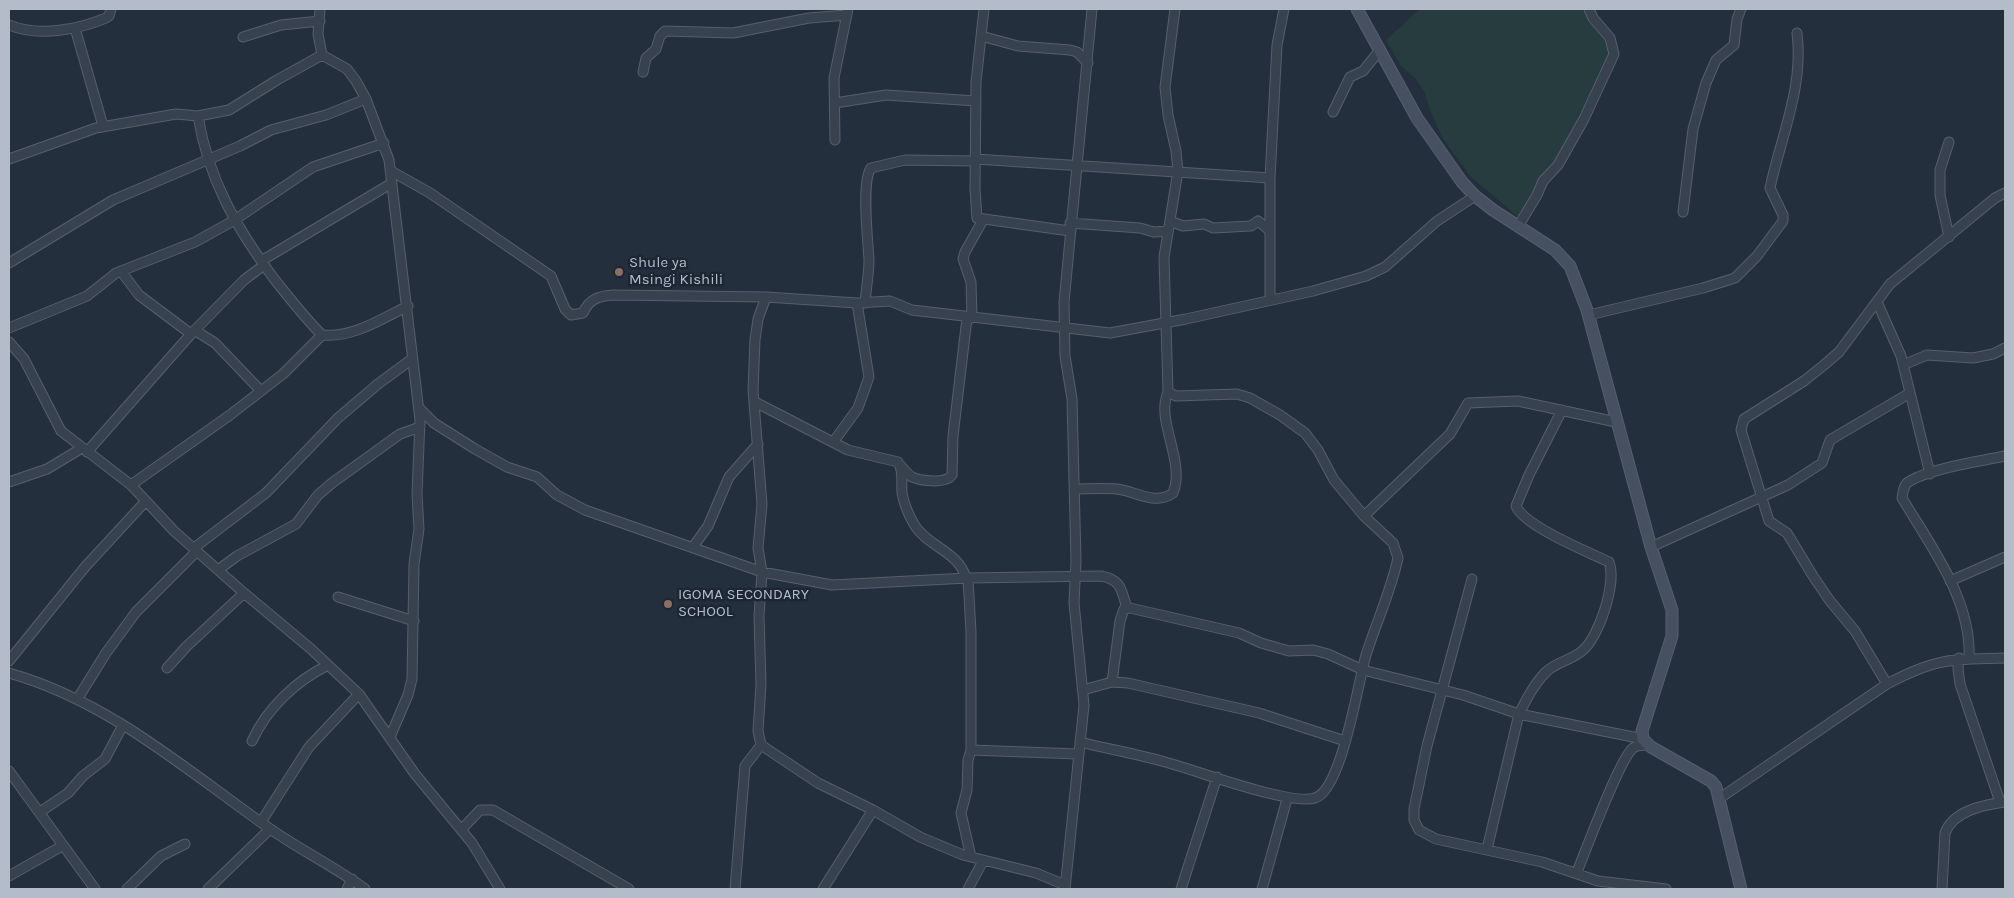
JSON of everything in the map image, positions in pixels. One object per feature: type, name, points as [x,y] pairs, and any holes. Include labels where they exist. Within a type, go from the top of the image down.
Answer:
[{"type":"main road","points":[[1357,9],[1417,118],[1475,196],[1555,250],[1570,266],[1589,315],[1616,422],[1651,547],[1672,610],[1673,622],[1670,645],[1642,731],[1645,742],[1711,781],[1720,798],[1741,889]]},
{"type":"street","points":[[9,25],[34,30],[75,28],[106,18],[109,16],[111,9]]},
{"type":"street","points":[[320,9],[318,34],[322,55]]},
{"type":"street","points":[[984,9],[976,101],[975,160],[977,218],[1070,227],[1140,228],[1154,232],[1169,226],[1204,224],[1213,228],[1251,226],[1258,221],[1269,230]]},
{"type":"street","points":[[766,297],[758,319],[755,340],[755,402],[762,504],[758,548],[762,572],[759,616],[761,685],[758,731],[761,745],[818,783],[873,810],[920,837],[971,857],[1036,873],[1065,887],[1080,742],[1083,690],[1074,603],[1072,399],[1064,328],[1070,227],[1092,9]]},
{"type":"street","points":[[1074,489],[1120,489],[1152,498],[1166,497],[1173,492],[1175,461],[1165,411],[1169,364],[1165,336],[1167,322],[1164,257],[1178,171],[1165,87],[1175,9]]},
{"type":"street","points":[[1270,299],[1270,178],[1277,45],[1284,9]]},
{"type":"street","points":[[1519,225],[1538,195],[1542,180],[1558,165],[1584,119],[1614,54],[1610,38],[1593,18],[1589,9]]},
{"type":"street","points":[[1683,212],[1693,129],[1702,95],[1716,60],[1734,45],[1736,19],[1740,9]]},
{"type":"street","points":[[643,72],[646,58],[656,49],[660,36],[665,31],[733,33],[847,12],[834,78],[835,140]]},
{"type":"street","points":[[243,38],[281,25],[320,21]]},
{"type":"street","points":[[75,28],[103,126]]},
{"type":"street","points":[[1589,315],[1703,288],[1734,278],[1757,256],[1781,224],[1783,215],[1770,188],[1795,91],[1799,56],[1797,33]]},
{"type":"street","points":[[981,36],[1018,46],[1070,50],[1077,52],[1088,63]]},
{"type":"street","points":[[1333,112],[1350,77],[1363,71],[1380,50]]},
{"type":"street","points":[[322,55],[338,63],[352,74],[366,99],[384,143],[391,171],[408,306],[412,359],[420,409],[417,494],[419,529],[412,598],[414,622],[410,688],[390,737]]},
{"type":"street","points":[[9,158],[103,126],[176,114],[198,116],[229,110],[322,55]]},
{"type":"street","points":[[835,104],[886,95],[976,101]]},
{"type":"street","points":[[9,263],[113,200],[240,146],[271,130],[326,115],[366,99]]},
{"type":"street","points":[[198,116],[207,159],[233,220],[304,316],[322,335]]},
{"type":"street","points":[[1949,142],[1940,170],[1940,195],[1949,237]]},
{"type":"street","points":[[9,328],[87,296],[121,271],[195,242],[233,220],[313,167],[384,143]]},
{"type":"street","points":[[834,441],[858,408],[869,377],[861,303],[869,263],[866,187],[867,173],[870,168],[905,160],[975,160],[1270,178]]},
{"type":"street","points":[[391,171],[430,193],[551,276],[565,309],[571,315],[584,313],[587,304],[603,296],[766,297],[861,303],[890,301],[912,310],[1110,333],[1313,291],[1366,276],[1385,267],[1437,221],[1475,196]]},
{"type":"street","points":[[9,482],[47,469],[85,450],[193,333],[263,263],[392,184]]},
{"type":"street","points":[[1887,684],[1855,631],[1830,601],[1787,533],[1769,522],[1741,430],[1742,423],[1744,419],[1789,392],[1839,352],[1890,284],[1995,198],[2005,193]]},
{"type":"street","points":[[755,402],[858,454],[887,458],[900,465],[913,478],[948,480],[952,475],[953,436],[970,318],[971,282],[964,259],[964,252],[983,220]]},
{"type":"street","points":[[121,271],[138,295],[193,333],[215,343],[261,391]]},
{"type":"street","points":[[1877,302],[1903,365],[1930,474]]},
{"type":"street","points":[[130,485],[283,374],[322,335],[340,335],[355,331],[408,306]]},
{"type":"street","points":[[1146,326],[1165,336]]},
{"type":"street","points":[[9,342],[24,359],[58,426],[130,485],[145,502],[244,594],[328,665],[359,694],[415,774],[472,843],[500,889]]},
{"type":"street","points":[[1903,365],[1927,355],[1972,358],[1993,354],[2005,348]]},
{"type":"street","points":[[78,698],[106,653],[136,612],[196,550],[266,493],[338,418],[378,384],[412,359]]},
{"type":"street","points":[[1080,742],[1163,761],[1287,799],[1314,799],[1321,796],[1328,788],[1345,741],[1363,670],[1398,558],[1393,543],[1364,516],[1334,480],[1318,450],[1305,433],[1280,415],[1250,398],[1237,394],[1176,396],[1168,392]]},
{"type":"street","points":[[1651,547],[1788,485],[1822,463],[1830,440],[1910,393]]},
{"type":"street","points":[[1364,516],[1450,434],[1467,403],[1518,402],[1616,422]]},
{"type":"street","points":[[420,409],[434,423],[494,461],[537,476],[571,504],[605,519],[693,547],[762,572],[832,584],[967,578],[1075,576],[1113,578],[1121,587],[1127,608]]},
{"type":"street","points":[[1487,849],[1519,714],[1527,698],[1546,672],[1582,652],[1589,645],[1601,621],[1611,579],[1612,569],[1609,562],[1544,530],[1521,513],[1516,506],[1529,475],[1562,410]]},
{"type":"street","points":[[218,570],[237,556],[296,524],[318,495],[332,483],[400,434],[420,427]]},
{"type":"street","points":[[693,547],[708,526],[729,477],[758,444]]},
{"type":"street","points":[[1942,889],[1945,833],[1948,824],[1957,816],[2003,802],[1960,684],[1958,668],[1964,658],[1967,627],[1950,581],[1902,498],[1904,487],[1908,483],[1930,474],[2005,456]]},
{"type":"street","points":[[900,465],[902,494],[915,526],[922,535],[956,560],[963,568],[967,578],[971,632],[971,750],[968,760],[967,790],[961,813],[971,857]]},
{"type":"street","points":[[9,661],[85,567],[145,502]]},
{"type":"street","points":[[1950,581],[2005,557]]},
{"type":"street","points":[[1472,579],[1427,746],[1414,809],[1414,820],[1419,830],[1436,839],[1487,849],[1577,872],[1598,881],[1644,888],[1666,889]]},
{"type":"street","points":[[167,668],[207,627],[244,594]]},
{"type":"street","points":[[338,597],[414,622]]},
{"type":"street","points":[[1127,608],[1239,632],[1261,643],[1289,651],[1313,650],[1328,654],[1363,670],[1463,695],[1519,714],[1645,742]]},
{"type":"street","points":[[1112,682],[1120,621],[1124,609],[1127,608]]},
{"type":"street","points":[[1720,798],[1887,684],[1927,664],[1964,658],[2005,658]]},
{"type":"street","points":[[252,741],[260,724],[285,696],[307,677],[328,665]]},
{"type":"street","points":[[9,673],[78,698],[123,725],[184,764],[270,829],[365,889]]},
{"type":"street","points":[[1083,690],[1112,682],[1144,687],[1259,713],[1345,741]]},
{"type":"street","points":[[261,822],[310,748],[359,694]]},
{"type":"street","points":[[40,812],[68,793],[83,776],[105,759],[123,725]]},
{"type":"street","points":[[1577,872],[1618,773],[1630,752],[1645,742]]},
{"type":"street","points":[[736,889],[745,766],[761,745]]},
{"type":"street","points":[[971,750],[1078,754]]},
{"type":"street","points":[[10,774],[40,812],[62,846],[95,889]]},
{"type":"street","points":[[1181,889],[1218,777]]},
{"type":"street","points":[[1262,889],[1287,799]]},
{"type":"street","points":[[461,830],[480,810],[493,810],[629,889]]},
{"type":"street","points":[[823,889],[873,810]]},
{"type":"street","points":[[208,889],[270,829]]},
{"type":"street","points":[[127,889],[161,856],[185,844]]},
{"type":"street","points":[[9,876],[62,846]]},
{"type":"street","points":[[968,889],[983,860]]},
{"type":"street","points":[[347,889],[352,880]]},
{"type":"green space","points":[[1420,9],[1584,9],[1588,16],[1604,31],[1614,51],[1569,149],[1551,164],[1523,221],[1471,177],[1443,139],[1430,110],[1425,93],[1416,79],[1401,66],[1386,40]]},
{"type":"place","name":"Shule ya Msingi Kishili","points":[[619,272]]},
{"type":"place","name":"IGOMA SECONDARY SCHOOL","points":[[668,604]]}]
